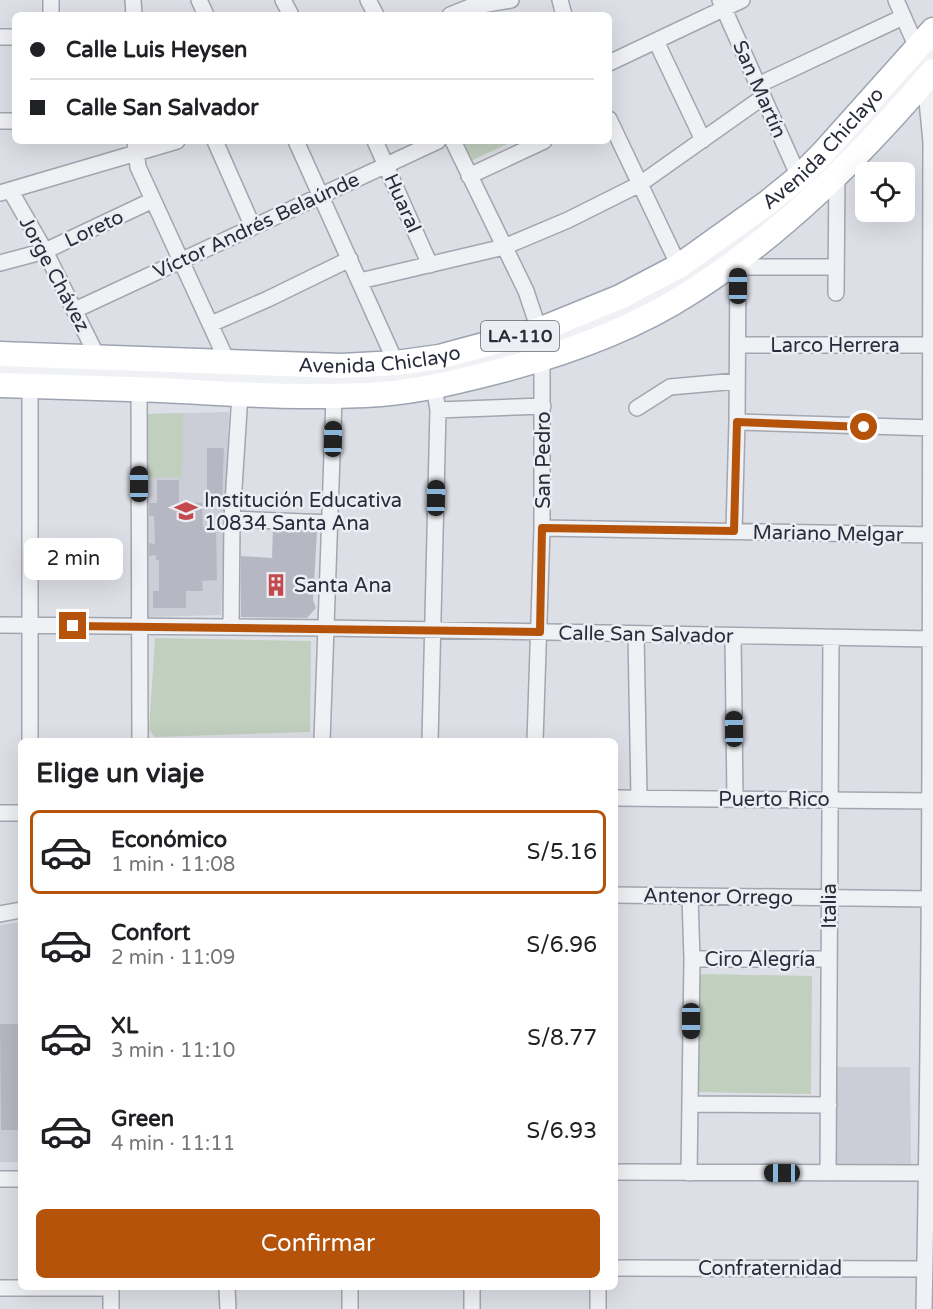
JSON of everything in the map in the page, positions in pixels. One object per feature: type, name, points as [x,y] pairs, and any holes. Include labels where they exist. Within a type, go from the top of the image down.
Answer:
[{"type":"main road","name":"Avenida Chiclayo","points":[[0,354],[342,366],[396,363],[439,357],[539,330],[620,297],[679,266],[767,203],[799,177],[925,48],[933,30]]},
{"type":"main road","name":"Avenida Chiclayo","points":[[0,385],[334,397],[384,394],[436,398],[594,340],[690,293],[738,263],[783,225],[837,174],[929,75]]},
{"type":"street","points":[[455,12],[468,4],[511,0]]},
{"type":"street","points":[[612,62],[656,41],[722,4],[742,0]]},
{"type":"street","points":[[896,0],[903,17],[925,48]]},
{"type":"street","name":"San Martín","points":[[722,4],[799,177]]},
{"type":"street","points":[[360,281],[504,247],[568,220],[640,184],[703,140],[761,91],[903,17]]},
{"type":"street","points":[[656,41],[703,140]]},
{"type":"street","name":"Avenida Chiclayo","points":[[0,369],[281,382],[354,382],[455,368],[542,344],[619,313],[662,290],[702,267],[765,222],[827,168],[925,48]]},
{"type":"street","points":[[924,1309],[929,1215],[926,1173],[931,1041],[929,899],[932,801],[932,232],[929,75]]},
{"type":"street","points":[[612,125],[679,266]]},
{"type":"street","points":[[5,192],[135,147],[156,144]]},
{"type":"street","points":[[216,144],[253,226]]},
{"type":"street","points":[[297,144],[396,363]]},
{"type":"street","name":"Huaral","points":[[376,144],[430,265]]},
{"type":"street","name":"Víctor Andrés Belaúnde","points":[[75,310],[432,144]]},
{"type":"street","points":[[454,144],[526,291],[539,330]]},
{"type":"street","points":[[469,176],[538,144]]},
{"type":"street","points":[[135,147],[138,167],[228,363]]},
{"type":"street","points":[[836,292],[837,174]]},
{"type":"street","name":"Jorge Chávez","points":[[5,192],[45,251],[98,358]]},
{"type":"street","name":"Loreto","points":[[0,263],[45,251],[153,200]]},
{"type":"street","points":[[211,324],[350,260]]},
{"type":"street","points":[[734,531],[738,263],[836,267]]},
{"type":"street","name":"Larco Herrera","points":[[738,345],[931,345]]},
{"type":"street","name":"San Pedro","points":[[535,738],[542,528],[542,360]]},
{"type":"street","points":[[637,408],[670,387],[737,381]]},
{"type":"street","points":[[30,386],[30,738]]},
{"type":"street","points":[[139,389],[140,738]]},
{"type":"street","points":[[231,627],[232,519],[240,394]]},
{"type":"street","points":[[321,738],[334,397]]},
{"type":"street","points":[[430,738],[434,630],[436,398],[543,406]]},
{"type":"street","points":[[737,422],[931,428]]},
{"type":"street","points":[[232,519],[331,523]]},
{"type":"street","name":"Mariano Melgar","points":[[542,528],[931,535]]},
{"type":"street","name":"Calle San Salvador","points":[[0,625],[326,628],[931,639]]},
{"type":"street","points":[[636,634],[639,798]]},
{"type":"street","points":[[733,636],[735,798]]},
{"type":"street","name":"Italia","points":[[828,1173],[831,638]]},
{"type":"street","name":"Puerto Rico","points":[[618,798],[932,801]]},
{"type":"street","points":[[0,813],[18,813]]},
{"type":"street","name":"Antenor Orrego","points":[[618,895],[929,899]]},
{"type":"street","points":[[689,1173],[692,959],[690,897]]},
{"type":"street","points":[[0,914],[18,911]]},
{"type":"street","name":"Ciro Alegría","points":[[692,959],[829,959]]},
{"type":"street","points":[[691,1104],[829,1105]]},
{"type":"street","points":[[618,1172],[926,1173]]},
{"type":"street","points":[[0,1179],[18,1179]]},
{"type":"street","name":"Confraternidad","points":[[618,1268],[925,1269]]},
{"type":"street","points":[[0,1288],[18,1288]]},
{"type":"street","points":[[111,1290],[111,1309]]},
{"type":"street","points":[[227,1290],[228,1309]]},
{"type":"street","points":[[350,1290],[350,1309]]},
{"type":"street","points":[[472,1290],[472,1309]]},
{"type":"street","points":[[598,1290],[598,1309]]},
{"type":"shaded area","name":"Institución Educativa 10834 Santa Ana","points":[[229,412],[221,615],[147,617],[148,414]]},
{"type":"shaded area","points":[[18,922],[18,1162],[0,1162],[0,925]]},
{"type":"shaded area","points":[[834,1067],[910,1067],[911,1166],[835,1166]]},
{"type":"green space","points":[[462,144],[508,144],[471,161]]},
{"type":"green space","points":[[183,413],[182,477],[147,478],[148,414]]},
{"type":"green space","points":[[155,638],[311,641],[310,732],[155,737],[149,730]]},
{"type":"green space","points":[[699,974],[812,976],[811,1094],[699,1092]]},
{"type":"building","points":[[207,448],[224,448],[222,504],[207,504]]},
{"type":"building","points":[[157,480],[179,480],[179,502],[202,503],[203,527],[216,526],[217,580],[202,581],[203,591],[186,591],[186,608],[153,608],[153,591],[159,591],[159,560],[156,560],[156,555],[149,556],[149,543],[155,544],[154,516],[149,516],[149,503],[157,503]]},
{"type":"building","name":"Santa Ana","points":[[273,530],[317,532],[313,600],[316,608],[307,618],[241,617],[241,556],[272,558]]},
{"type":"building","points":[[0,1024],[18,1024],[18,1130],[1,1130]]},
{"type":"place","name":"Institución Educativa 10834 Santa Ana","points":[[186,511]]},
{"type":"place","name":"Santa Ana","points":[[276,585]]},
{"type":"route","points":[[73,626],[540,632],[542,528],[734,531],[737,422],[864,427]]}]
